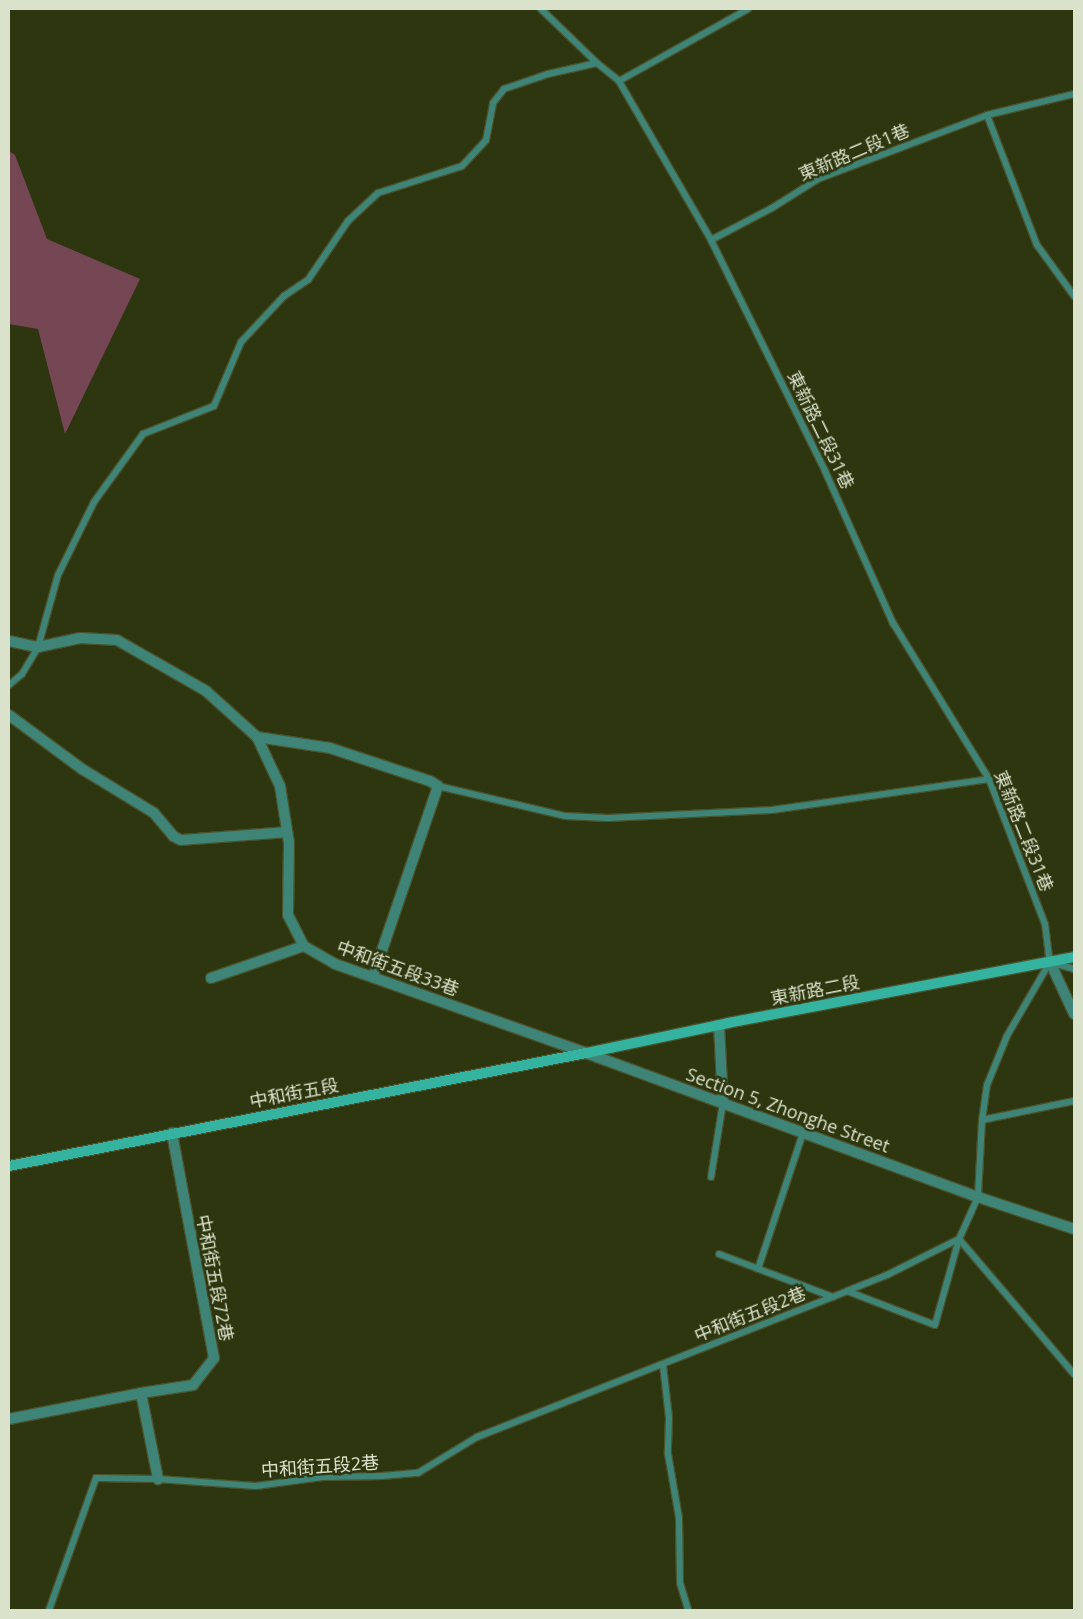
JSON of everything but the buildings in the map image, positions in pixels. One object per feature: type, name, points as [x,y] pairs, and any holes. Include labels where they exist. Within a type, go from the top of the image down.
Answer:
[{"type":"main road","name":"東新路二段","points":[[586,1053],[719,1025],[1074,957]]},
{"type":"main road","name":"中和街五段","points":[[9,1166],[586,1053]]},
{"type":"street","points":[[9,641],[38,647],[80,638],[116,640],[206,691],[257,737],[280,786],[287,832],[288,915],[304,946],[254,961],[211,978]]},
{"type":"street","points":[[9,715],[82,769],[154,813],[173,836],[181,840],[287,832]]},
{"type":"street","points":[[257,737],[330,748],[430,781],[438,786],[373,977]]},
{"type":"street","name":"中和街五段33巷","points":[[304,946],[335,964],[586,1053]]},
{"type":"street","points":[[1050,962],[1074,1014]]},
{"type":"street","points":[[719,1025],[723,1103]]},
{"type":"street","name":"Section 5, Zhonghe Street","points":[[586,1053],[978,1197],[1074,1229]]},
{"type":"street","name":"中和街五段72巷","points":[[9,1419],[141,1393],[193,1385],[214,1358],[172,1133]]},
{"type":"street","points":[[141,1393],[158,1479]]},
{"type":"lane","name":"東新路二段31巷","points":[[541,9],[619,82],[712,240],[825,471],[893,623],[989,779],[1045,924],[1050,962]]},
{"type":"lane","points":[[619,82],[748,9]]},
{"type":"lane","points":[[9,685],[22,674],[38,647],[58,575],[94,502],[143,434],[214,406],[240,342],[284,296],[308,280],[348,221],[378,193],[462,166],[486,140],[493,103],[504,89],[548,74],[597,63]]},
{"type":"lane","name":"東新路二段1巷","points":[[712,240],[772,208],[818,180],[987,115],[1074,94]]},
{"type":"lane","points":[[987,115],[1037,245],[1074,296]]},
{"type":"lane","points":[[438,786],[565,816],[608,818],[772,810],[989,779]]},
{"type":"lane","points":[[847,1291],[935,1325],[958,1239],[978,1197],[982,1120],[987,1084],[1007,1036],[1050,962],[1074,969]]},
{"type":"lane","points":[[982,1120],[1074,1101]]},
{"type":"lane","points":[[711,1177],[723,1103]]},
{"type":"lane","points":[[758,1269],[803,1133]]},
{"type":"lane","points":[[958,1239],[1074,1374]]},
{"type":"lane","name":"中和街五段2巷","points":[[49,1610],[96,1478],[158,1479],[256,1486],[322,1477],[418,1472],[477,1437],[833,1297],[958,1239]]},
{"type":"lane","points":[[719,1254],[833,1297]]},
{"type":"lane","points":[[663,1365],[669,1418],[668,1454],[679,1518],[680,1583],[688,1610]]},
{"type":"shaded area","points":[[9,151],[15,155],[47,239],[140,279],[65,434],[38,329],[9,324]]}]
